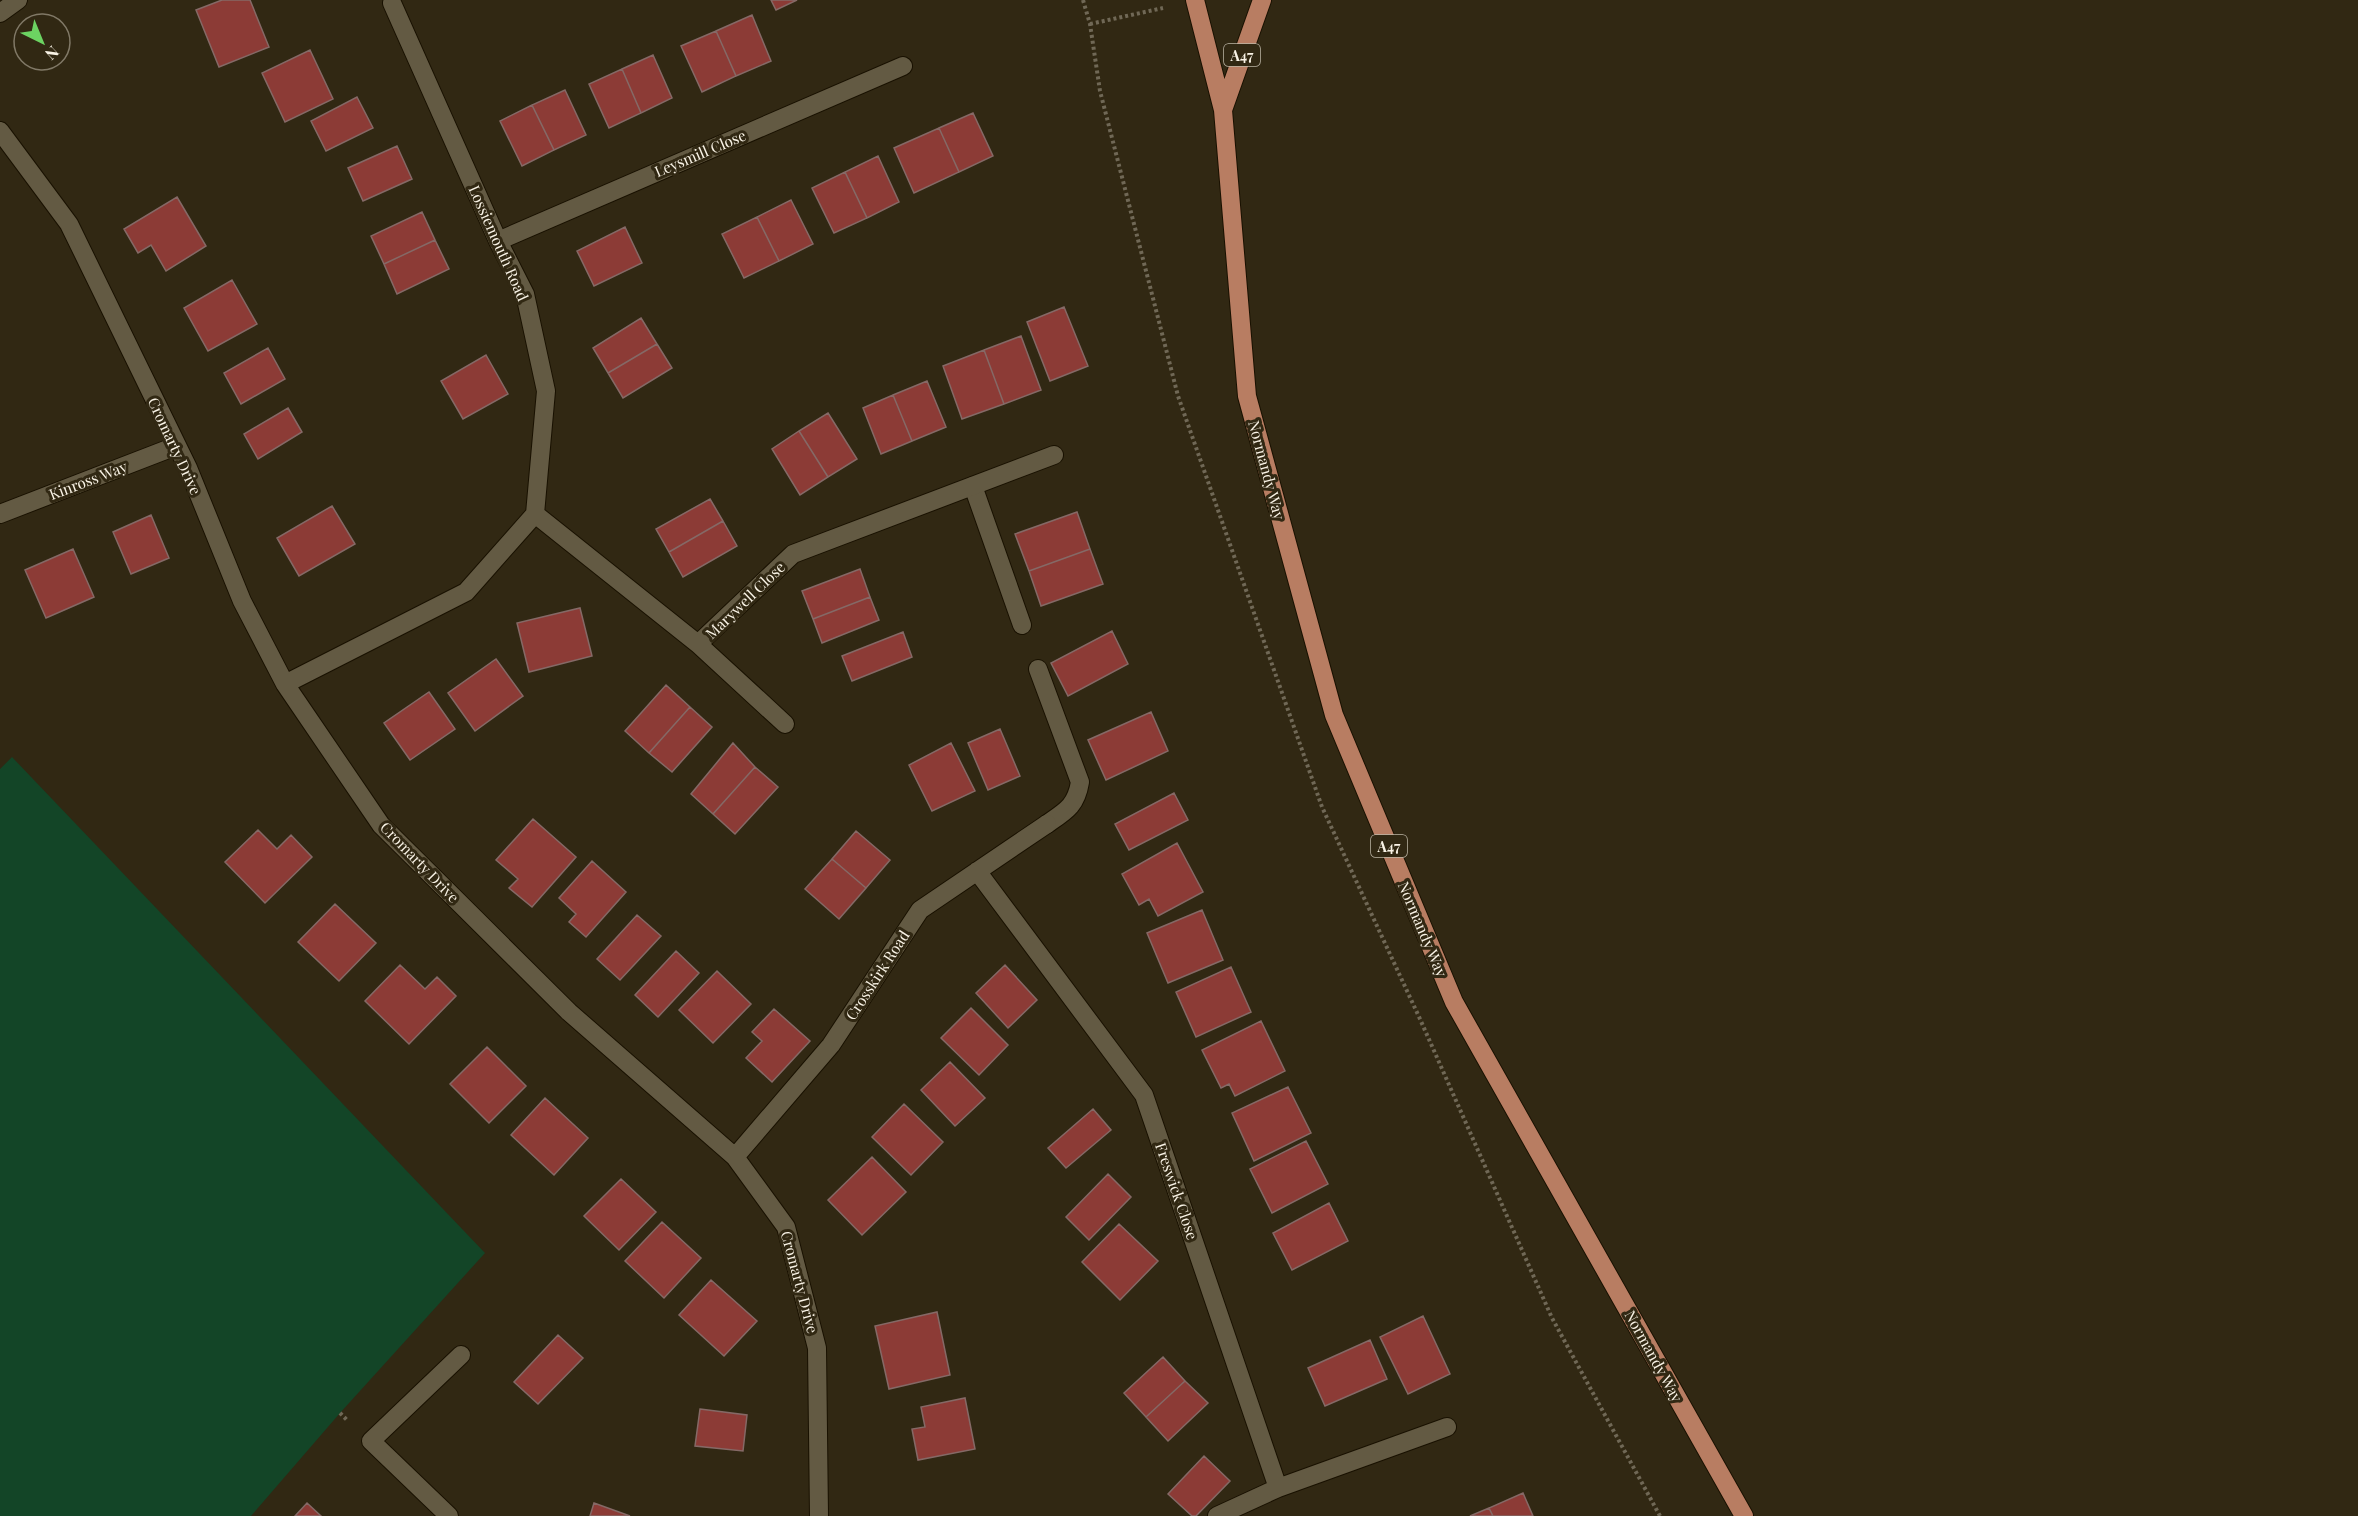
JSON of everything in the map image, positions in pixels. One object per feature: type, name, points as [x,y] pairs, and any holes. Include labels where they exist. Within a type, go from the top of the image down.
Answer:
[{"type":"main road","name":"Normandy Way","points":[[1195,0],[1223,110],[1246,396],[1334,715],[1454,1002],[1744,1516]]},
{"type":"main road","name":"Normandy Way","points":[[1223,110],[1262,0]]},
{"type":"street","points":[[0,13],[18,0]]},
{"type":"street","name":"Lossiemouth Road","points":[[392,3],[498,241],[525,294],[546,391],[535,514]]},
{"type":"street","name":"Leysmill Close","points":[[498,241],[903,66]]},
{"type":"street","name":"Cromarty Drive","points":[[0,131],[69,224],[188,468],[242,602],[285,684],[381,825],[569,1012],[735,1157],[786,1227],[818,1348],[819,1516]]},
{"type":"street","name":"Kinross Way","points":[[0,514],[176,446]]},
{"type":"street","name":"Marywell Close","points":[[535,514],[698,644],[793,554],[1054,455]]},
{"type":"street","points":[[973,486],[1022,624]]},
{"type":"street","points":[[285,684],[466,592],[535,514]]},
{"type":"street","points":[[698,644],[786,724]]},
{"type":"street","name":"Crosskirk Road","points":[[735,1157],[831,1045],[920,910],[1047,824],[1065,811],[1078,797],[1080,782],[1038,669]]},
{"type":"street","name":"Freswick Close","points":[[977,871],[1144,1095],[1278,1488]]},
{"type":"street","points":[[449,1516],[371,1441],[461,1355]]},
{"type":"street","points":[[1217,1516],[1278,1488],[1447,1427]]},
{"type":"path","points":[[1090,24],[1195,0]]},
{"type":"green space","points":[[12,757],[485,1253],[340,1413],[251,1516],[0,1516],[0,769]]},
{"type":"building","points":[[222,0],[250,0],[269,47],[219,67],[196,10]]},
{"type":"building","points":[[771,0],[797,0],[776,10]]},
{"type":"building","points":[[752,15],[771,61],[736,76],[716,31]]},
{"type":"building","points":[[716,31],[736,76],[702,92],[681,46]]},
{"type":"building","points":[[310,50],[333,99],[285,122],[262,73]]},
{"type":"building","points":[[653,55],[672,98],[641,113],[622,69]]},
{"type":"building","points":[[622,69],[641,113],[609,128],[589,84]]},
{"type":"building","points":[[565,90],[586,135],[554,150],[532,105]]},
{"type":"building","points":[[357,97],[373,128],[326,151],[311,121]]},
{"type":"building","points":[[532,105],[554,150],[522,166],[500,121]]},
{"type":"building","points":[[973,113],[993,156],[959,172],[939,128]]},
{"type":"building","points":[[939,128],[959,172],[914,193],[894,148]]},
{"type":"building","points":[[397,146],[412,179],[363,201],[348,168]]},
{"type":"building","points":[[878,156],[899,202],[867,218],[845,172]]},
{"type":"building","points":[[845,172],[867,218],[834,233],[812,188]]},
{"type":"building","points":[[177,197],[206,246],[166,271],[151,245],[138,253],[124,229]]},
{"type":"building","points":[[791,200],[813,244],[779,261],[757,217]]},
{"type":"building","points":[[422,212],[435,240],[384,264],[371,236]]},
{"type":"building","points":[[757,217],[779,261],[744,278],[722,234]]},
{"type":"building","points":[[625,227],[642,263],[594,286],[577,251]]},
{"type":"building","points":[[435,240],[449,269],[397,294],[384,264]]},
{"type":"building","points":[[232,280],[257,324],[208,351],[184,308]]},
{"type":"building","points":[[1064,307],[1088,366],[1050,381],[1027,322]]},
{"type":"building","points":[[641,318],[657,344],[608,373],[593,348]]},
{"type":"building","points":[[1021,336],[1041,390],[1004,404],[984,350]]},
{"type":"building","points":[[657,344],[672,368],[623,398],[608,373]]},
{"type":"building","points":[[268,348],[285,379],[241,404],[224,373]]},
{"type":"building","points":[[984,350],[1004,404],[962,419],[943,366]]},
{"type":"building","points":[[486,355],[508,394],[463,419],[441,381]]},
{"type":"building","points":[[927,381],[946,427],[912,441],[893,395]]},
{"type":"building","points":[[893,395],[912,441],[881,454],[863,408]]},
{"type":"building","points":[[288,408],[302,432],[258,459],[244,434]]},
{"type":"building","points":[[828,413],[857,459],[828,477],[799,431]]},
{"type":"building","points":[[799,431],[828,477],[800,495],[772,449]]},
{"type":"building","points":[[710,499],[723,521],[669,552],[656,529]]},
{"type":"building","points":[[332,506],[355,544],[299,576],[277,538]]},
{"type":"building","points":[[1077,512],[1090,549],[1029,571],[1015,534]]},
{"type":"building","points":[[151,515],[169,558],[131,574],[113,532]]},
{"type":"building","points":[[723,521],[737,546],[683,577],[669,552]]},
{"type":"building","points":[[73,549],[94,597],[46,618],[25,570]]},
{"type":"building","points":[[1090,549],[1103,584],[1041,606],[1029,571]]},
{"type":"building","points":[[860,569],[870,597],[813,619],[802,591]]},
{"type":"building","points":[[870,597],[879,620],[822,643],[813,619]]},
{"type":"building","points":[[580,608],[592,656],[529,672],[517,623]]},
{"type":"building","points":[[1112,631],[1128,664],[1068,696],[1051,663]]},
{"type":"building","points":[[903,632],[912,657],[852,681],[842,656]]},
{"type":"building","points":[[496,659],[523,696],[475,731],[448,693]]},
{"type":"building","points":[[666,685],[690,707],[649,753],[625,731]]},
{"type":"building","points":[[429,692],[455,729],[410,760],[384,723]]},
{"type":"building","points":[[690,707],[712,727],[672,772],[649,753]]},
{"type":"building","points":[[1151,712],[1168,751],[1106,780],[1088,740]]},
{"type":"building","points":[[1000,729],[1020,776],[988,790],[968,743]]},
{"type":"building","points":[[733,743],[755,767],[713,814],[691,794]]},
{"type":"building","points":[[951,743],[975,791],[932,811],[909,765]]},
{"type":"building","points":[[755,767],[778,787],[735,834],[713,814]]},
{"type":"building","points":[[1174,793],[1188,820],[1129,850],[1115,824]]},
{"type":"building","points":[[533,819],[576,857],[532,907],[509,888],[518,879],[496,860]]},
{"type":"building","points":[[258,830],[277,849],[291,835],[312,857],[265,903],[225,862]]},
{"type":"building","points":[[856,831],[890,860],[866,888],[832,859]]},
{"type":"building","points":[[1177,843],[1203,892],[1158,916],[1149,899],[1139,905],[1122,874]]},
{"type":"building","points":[[832,859],[866,888],[839,919],[805,889]]},
{"type":"building","points":[[592,861],[626,892],[586,937],[569,922],[576,914],[559,898]]},
{"type":"building","points":[[335,904],[376,943],[339,981],[298,942]]},
{"type":"building","points":[[1202,910],[1223,960],[1168,983],[1147,933]]},
{"type":"building","points":[[637,915],[661,936],[620,980],[597,959]]},
{"type":"building","points":[[676,951],[699,973],[658,1017],[635,995]]},
{"type":"building","points":[[400,965],[425,989],[437,977],[456,996],[409,1044],[365,1001]]},
{"type":"building","points":[[1005,965],[1037,1000],[1008,1028],[976,993]]},
{"type":"building","points":[[1231,967],[1251,1012],[1196,1037],[1176,992]]},
{"type":"building","points":[[717,971],[751,1004],[713,1043],[679,1010]]},
{"type":"building","points":[[971,1008],[1008,1045],[979,1075],[941,1038]]},
{"type":"building","points":[[774,1009],[810,1041],[772,1082],[746,1058],[762,1041],[752,1032]]},
{"type":"building","points":[[1261,1021],[1285,1071],[1235,1096],[1229,1084],[1221,1088],[1202,1050]]},
{"type":"building","points":[[487,1047],[526,1086],[489,1123],[450,1084]]},
{"type":"building","points":[[950,1062],[985,1098],[955,1126],[921,1090]]},
{"type":"building","points":[[1288,1087],[1311,1133],[1254,1161],[1232,1113]]},
{"type":"building","points":[[545,1098],[588,1138],[554,1175],[511,1135]]},
{"type":"building","points":[[904,1104],[943,1142],[911,1175],[872,1137]]},
{"type":"building","points":[[1093,1109],[1111,1130],[1066,1168],[1048,1148]]},
{"type":"building","points":[[1306,1141],[1328,1184],[1272,1213],[1250,1169]]},
{"type":"building","points":[[872,1157],[906,1192],[862,1235],[828,1200]]},
{"type":"building","points":[[1108,1174],[1131,1197],[1089,1240],[1066,1217]]},
{"type":"building","points":[[621,1179],[656,1212],[619,1250],[584,1216]]},
{"type":"building","points":[[1329,1203],[1348,1241],[1292,1270],[1273,1233]]},
{"type":"building","points":[[662,1222],[701,1258],[664,1298],[625,1261]]},
{"type":"building","points":[[1119,1224],[1158,1261],[1120,1300],[1082,1262]]},
{"type":"building","points":[[711,1280],[757,1321],[724,1356],[679,1315]]},
{"type":"building","points":[[937,1312],[950,1375],[889,1389],[875,1326]]},
{"type":"building","points":[[1423,1316],[1450,1374],[1408,1394],[1380,1337]]},
{"type":"building","points":[[558,1335],[583,1358],[538,1404],[514,1382]]},
{"type":"building","points":[[1370,1340],[1387,1379],[1325,1406],[1308,1368]]},
{"type":"building","points":[[1163,1357],[1185,1381],[1146,1417],[1124,1393]]},
{"type":"building","points":[[1185,1381],[1208,1403],[1168,1441],[1146,1417]]},
{"type":"building","points":[[965,1398],[975,1449],[918,1460],[912,1429],[925,1427],[921,1407]]},
{"type":"building","points":[[700,1409],[747,1415],[743,1451],[695,1446]]},
{"type":"building","points":[[1204,1456],[1230,1481],[1196,1516],[1192,1516],[1168,1494]]},
{"type":"building","points":[[1523,1493],[1533,1516],[1493,1516],[1489,1508]]},
{"type":"building","points":[[307,1503],[321,1516],[295,1516]]},
{"type":"building","points":[[594,1503],[630,1516],[590,1516]]},
{"type":"building","points":[[1489,1508],[1493,1516],[1470,1516]]}]
